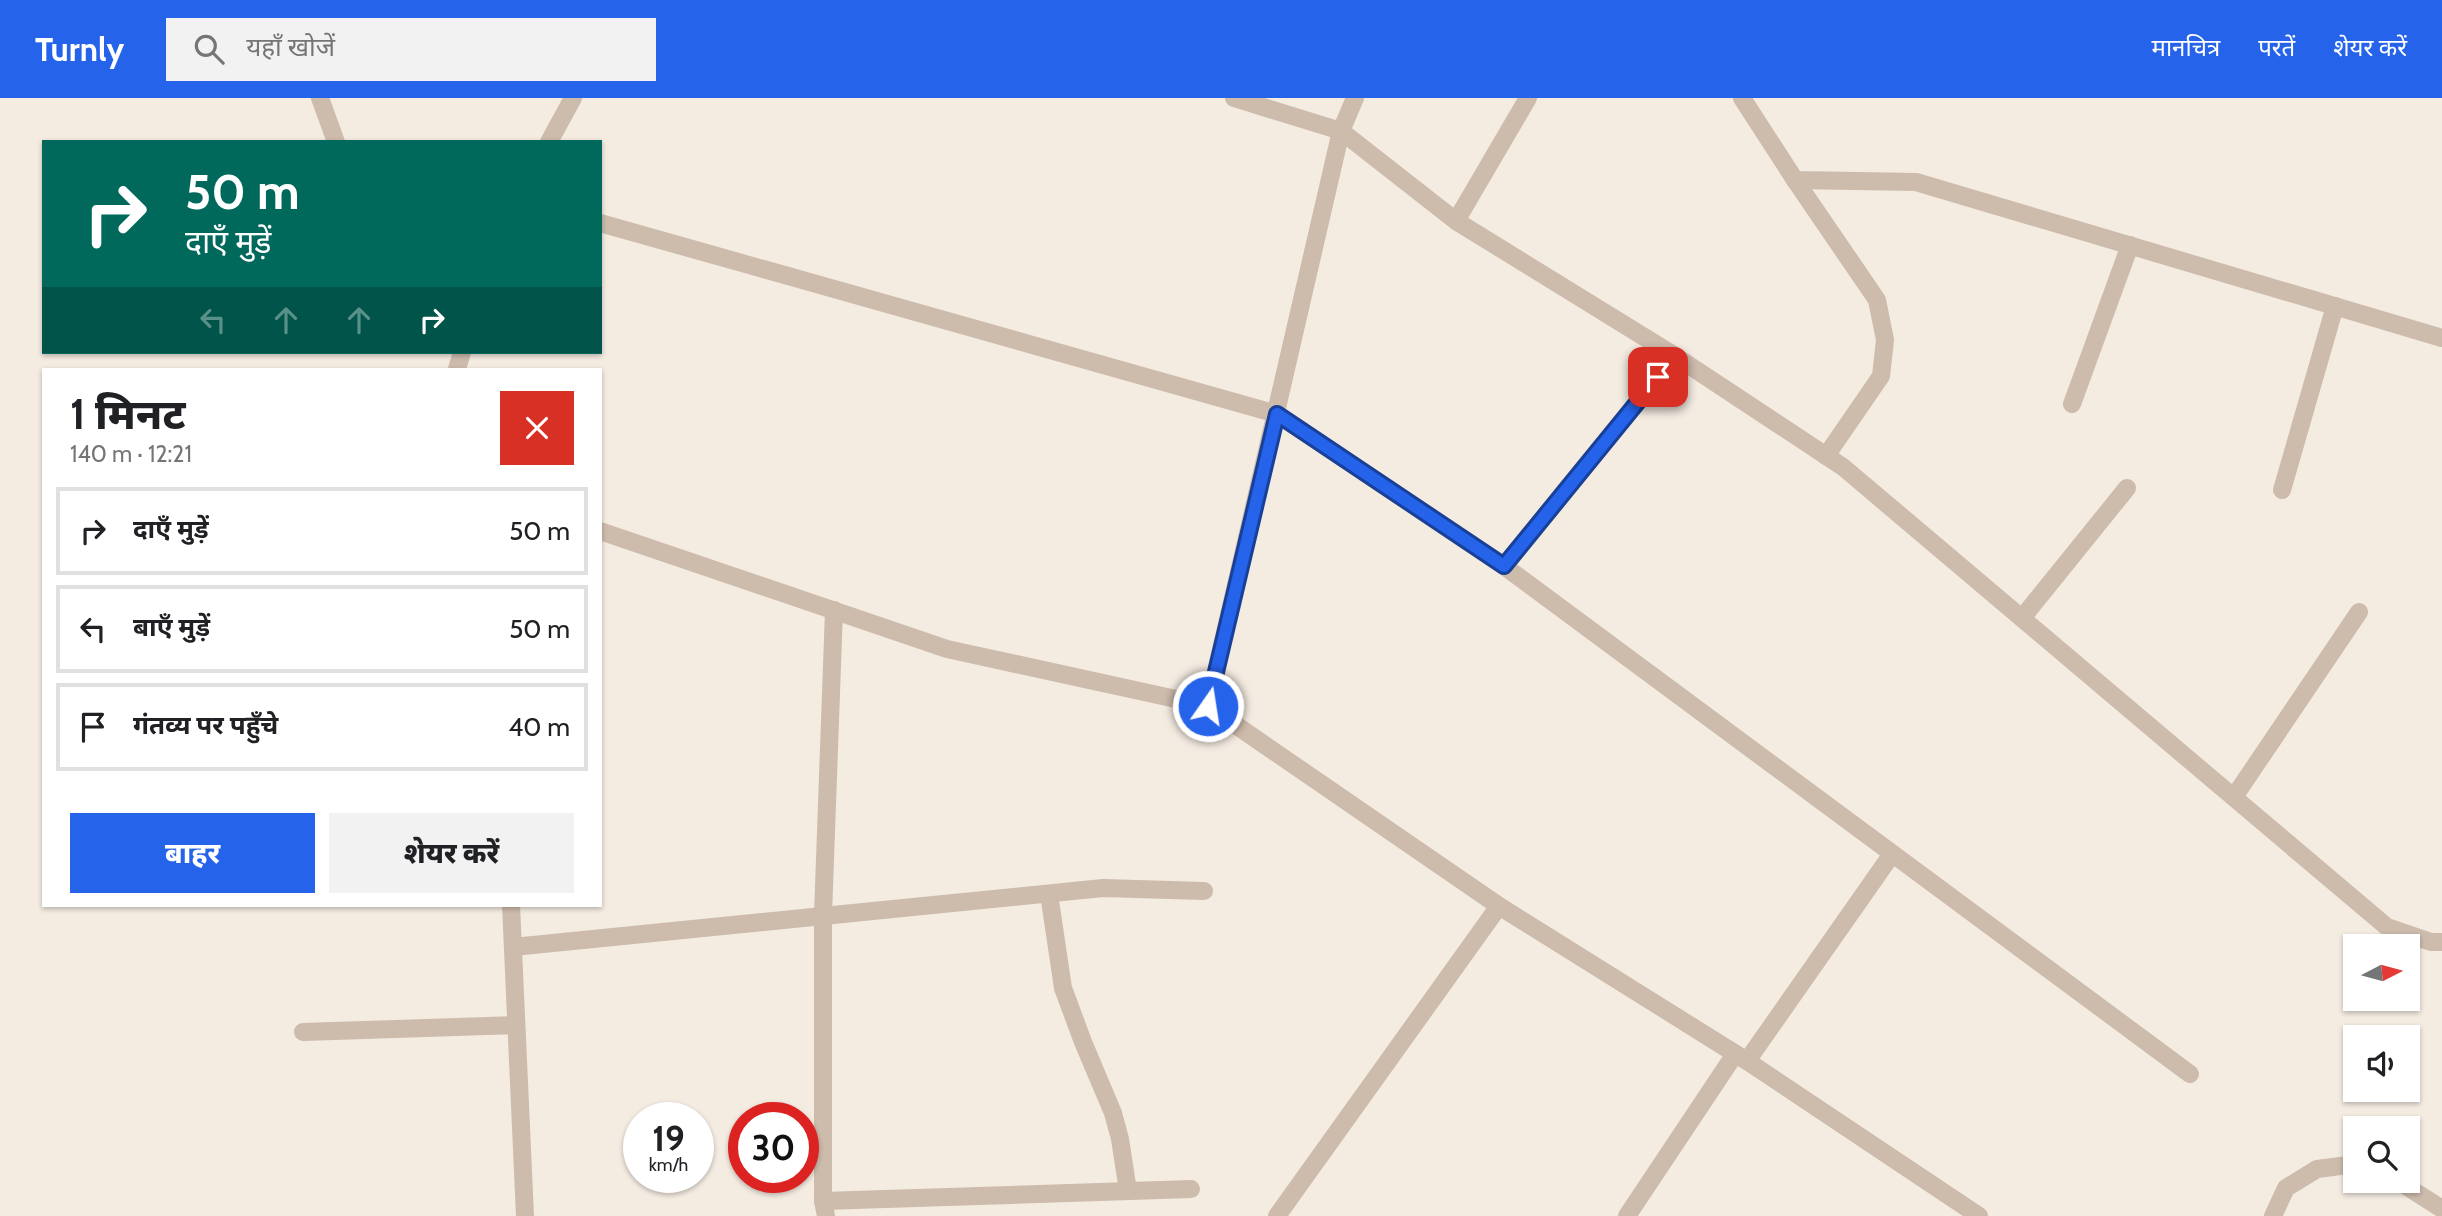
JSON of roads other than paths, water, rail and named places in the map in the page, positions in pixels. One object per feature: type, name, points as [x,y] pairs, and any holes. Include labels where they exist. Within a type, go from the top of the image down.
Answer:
[{"type":"street","points":[[320,98],[335,140]]},
{"type":"street","points":[[550,140],[573,98]]},
{"type":"street","points":[[1234,98],[1341,131],[1456,221],[1675,356],[1843,467],[2387,927],[2431,942],[2442,942]]},
{"type":"street","points":[[1208,706],[1341,131],[1355,98]]},
{"type":"street","points":[[1456,221],[1528,98]]},
{"type":"street","points":[[1742,98],[1877,300],[1885,340],[1881,376],[1826,456]]},
{"type":"street","points":[[1795,180],[1916,182],[2442,338]]},
{"type":"street","points":[[602,224],[1277,414],[1504,566],[2190,1074]]},
{"type":"street","points":[[2072,404],[2130,245]]},
{"type":"street","points":[[2282,490],[2334,306]]},
{"type":"street","points":[[1504,566],[1675,356]]},
{"type":"street","points":[[2022,618],[2127,488]]},
{"type":"street","points":[[602,532],[947,649],[1208,706],[1499,906],[1741,1057],[1960,1211],[1979,1216]]},
{"type":"street","points":[[834,610],[823,915],[824,1209],[1191,1189]]},
{"type":"street","points":[[2234,797],[2359,612]]},
{"type":"street","points":[[1627,1216],[1892,854]]},
{"type":"street","points":[[513,947],[1102,888],[1204,891]]},
{"type":"street","points":[[1049,894],[1063,988],[1113,1113],[1128,1191]]},
{"type":"street","points":[[1277,1216],[1499,906]]},
{"type":"street","points":[[511,907],[525,1216]]},
{"type":"street","points":[[303,1032],[515,1025]]},
{"type":"street","points":[[2273,1216],[2286,1188],[2318,1169],[2343,1166]]},
{"type":"street","points":[[2417,1193],[2442,1209]]}]
